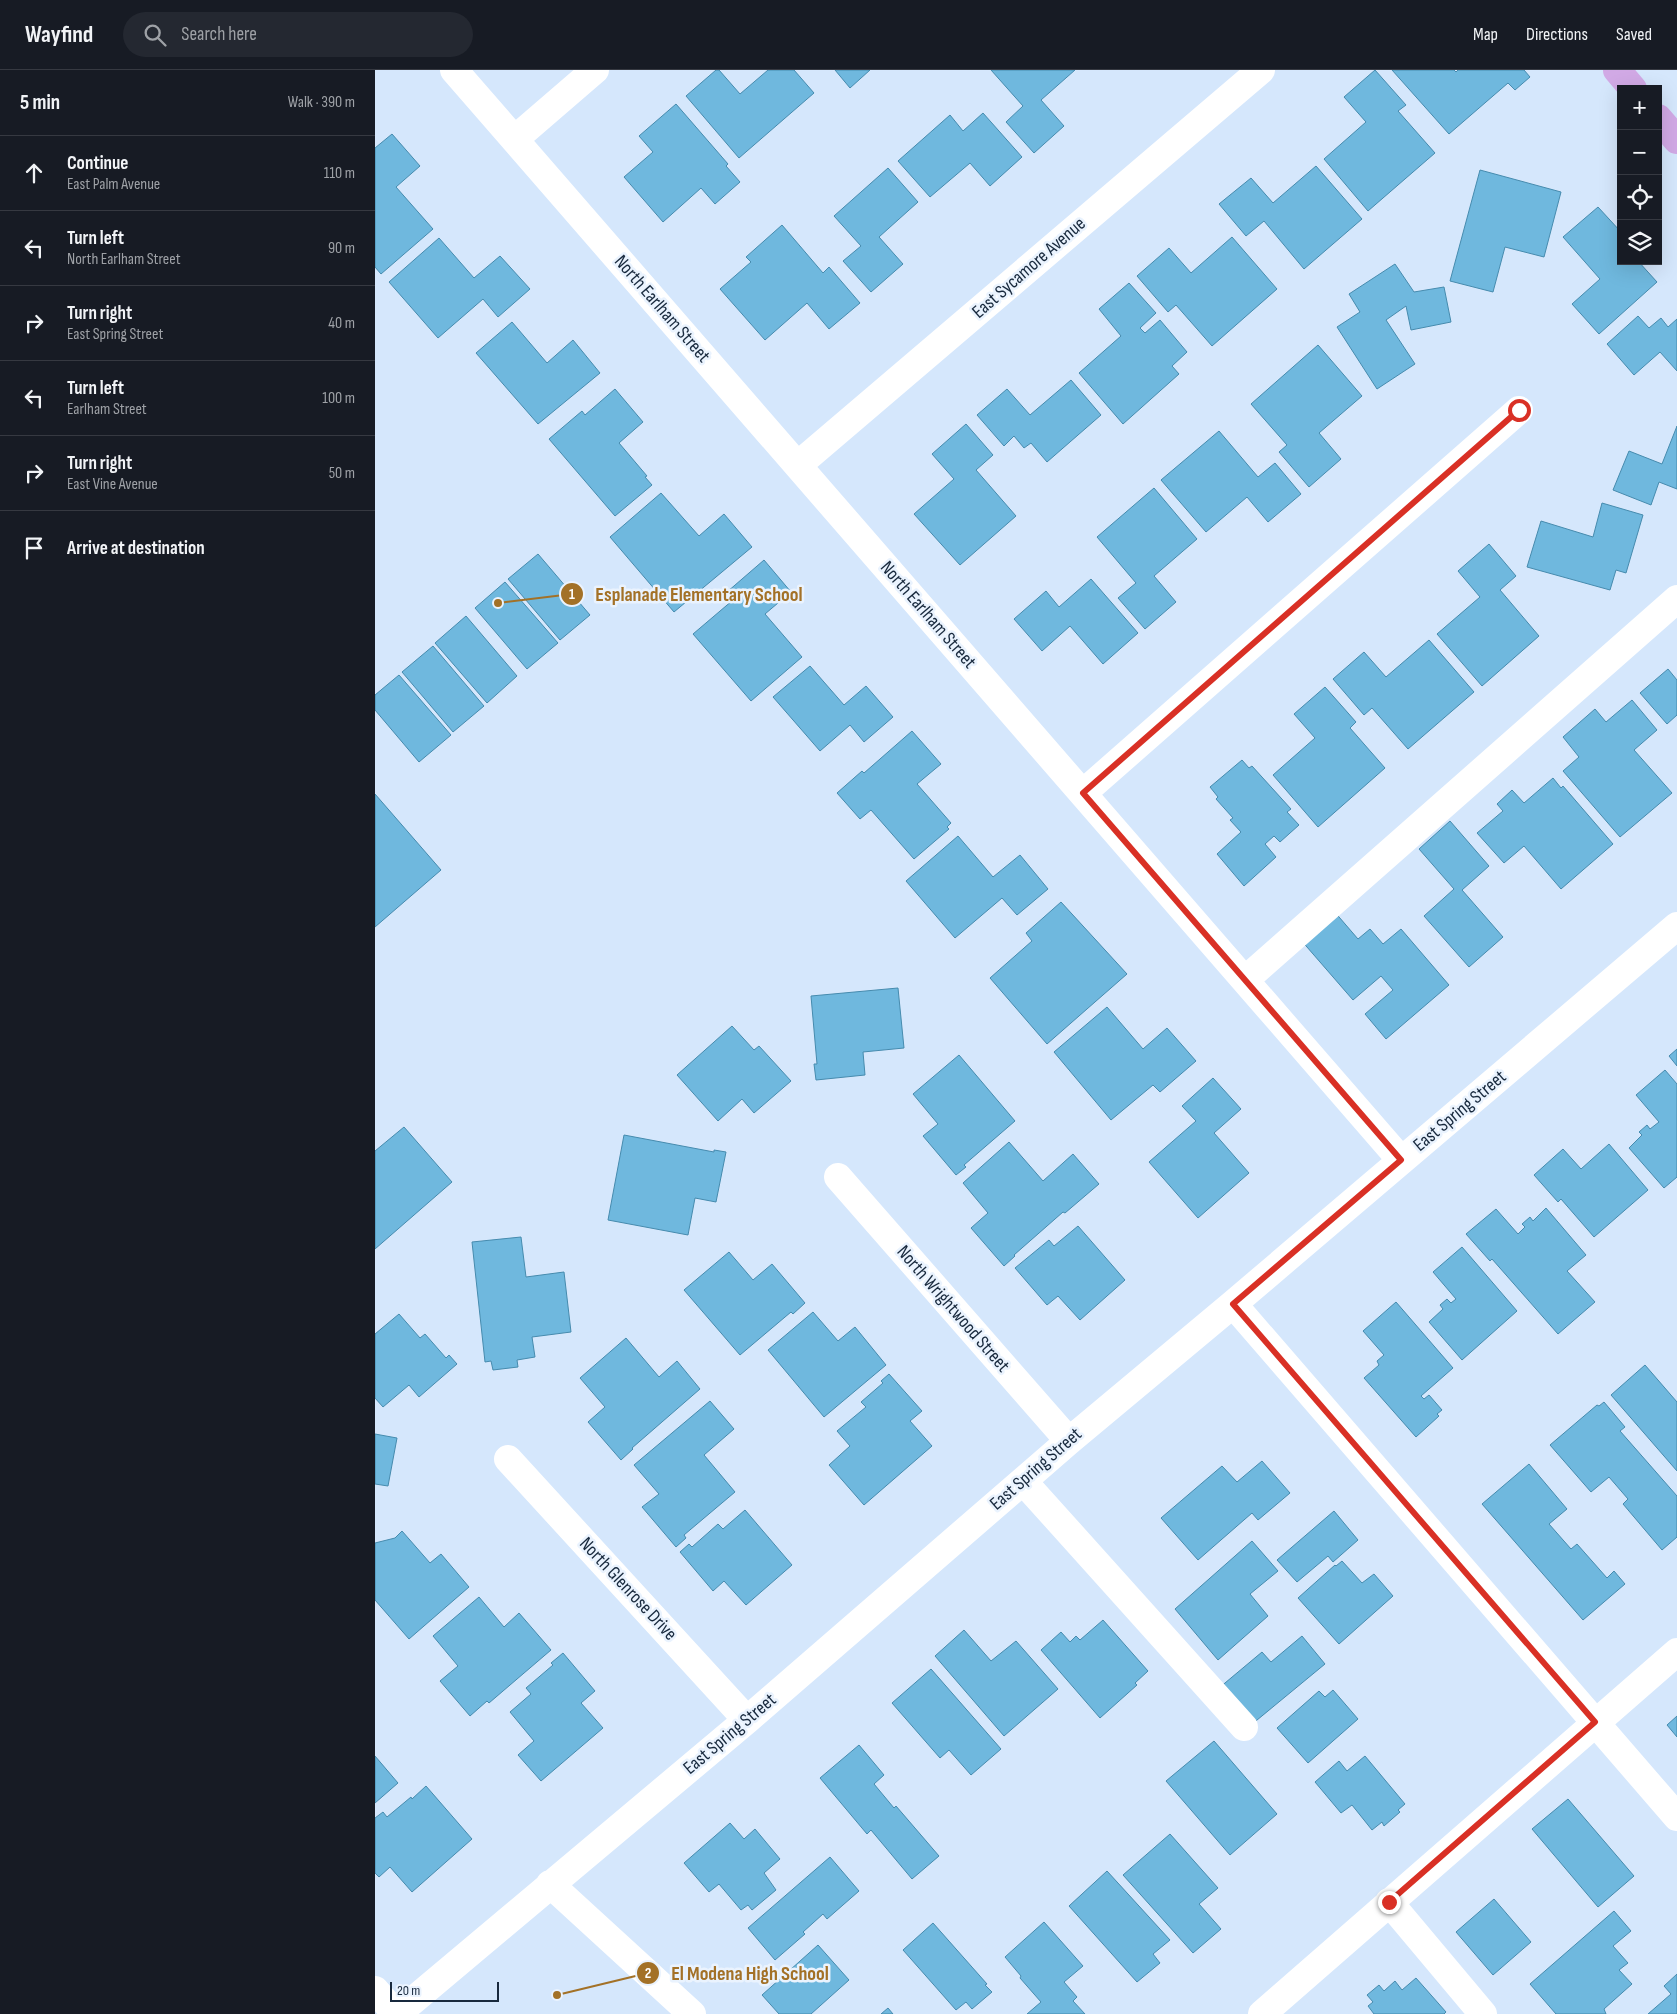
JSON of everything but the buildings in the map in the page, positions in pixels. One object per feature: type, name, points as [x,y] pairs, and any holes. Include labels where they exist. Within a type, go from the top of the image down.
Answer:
[{"type":"main road","points":[[1617,70],[1630,85]]},
{"type":"street","name":"North Earlham Street","points":[[455,70],[1401,1160]]},
{"type":"street","points":[[515,139],[595,70]]},
{"type":"street","name":"East Sycamore Avenue","points":[[798,465],[1261,70]]},
{"type":"street","points":[[1083,793],[1519,410]]},
{"type":"street","points":[[1245,980],[1677,599]]},
{"type":"street","name":"East Spring Street","points":[[396,2014],[747,1720],[1069,1441],[1677,926]]},
{"type":"street","name":"North Wrightwood Street","points":[[838,1178],[1069,1441]]},
{"type":"street","points":[[1233,1304],[1677,1817]]},
{"type":"street","name":"North Glenrose Drive","points":[[508,1459],[747,1720]]},
{"type":"street","points":[[1023,1481],[1244,1727]]},
{"type":"street","points":[[1262,2014],[1677,1652]]},
{"type":"street","points":[[550,1884],[692,2014]]},
{"type":"street","points":[[1389,1902],[1483,2014]]},
{"type":"street","points":[[375,1990],[396,2014]]},
{"type":"place","name":"Esplanade Elementary School","points":[[498,603]]},
{"type":"place","name":"El Modena High School","points":[[557,1995]]},
{"type":"route","points":[[1389,1902],[1595,1722],[1233,1304],[1401,1160],[1083,793],[1519,410]]}]
